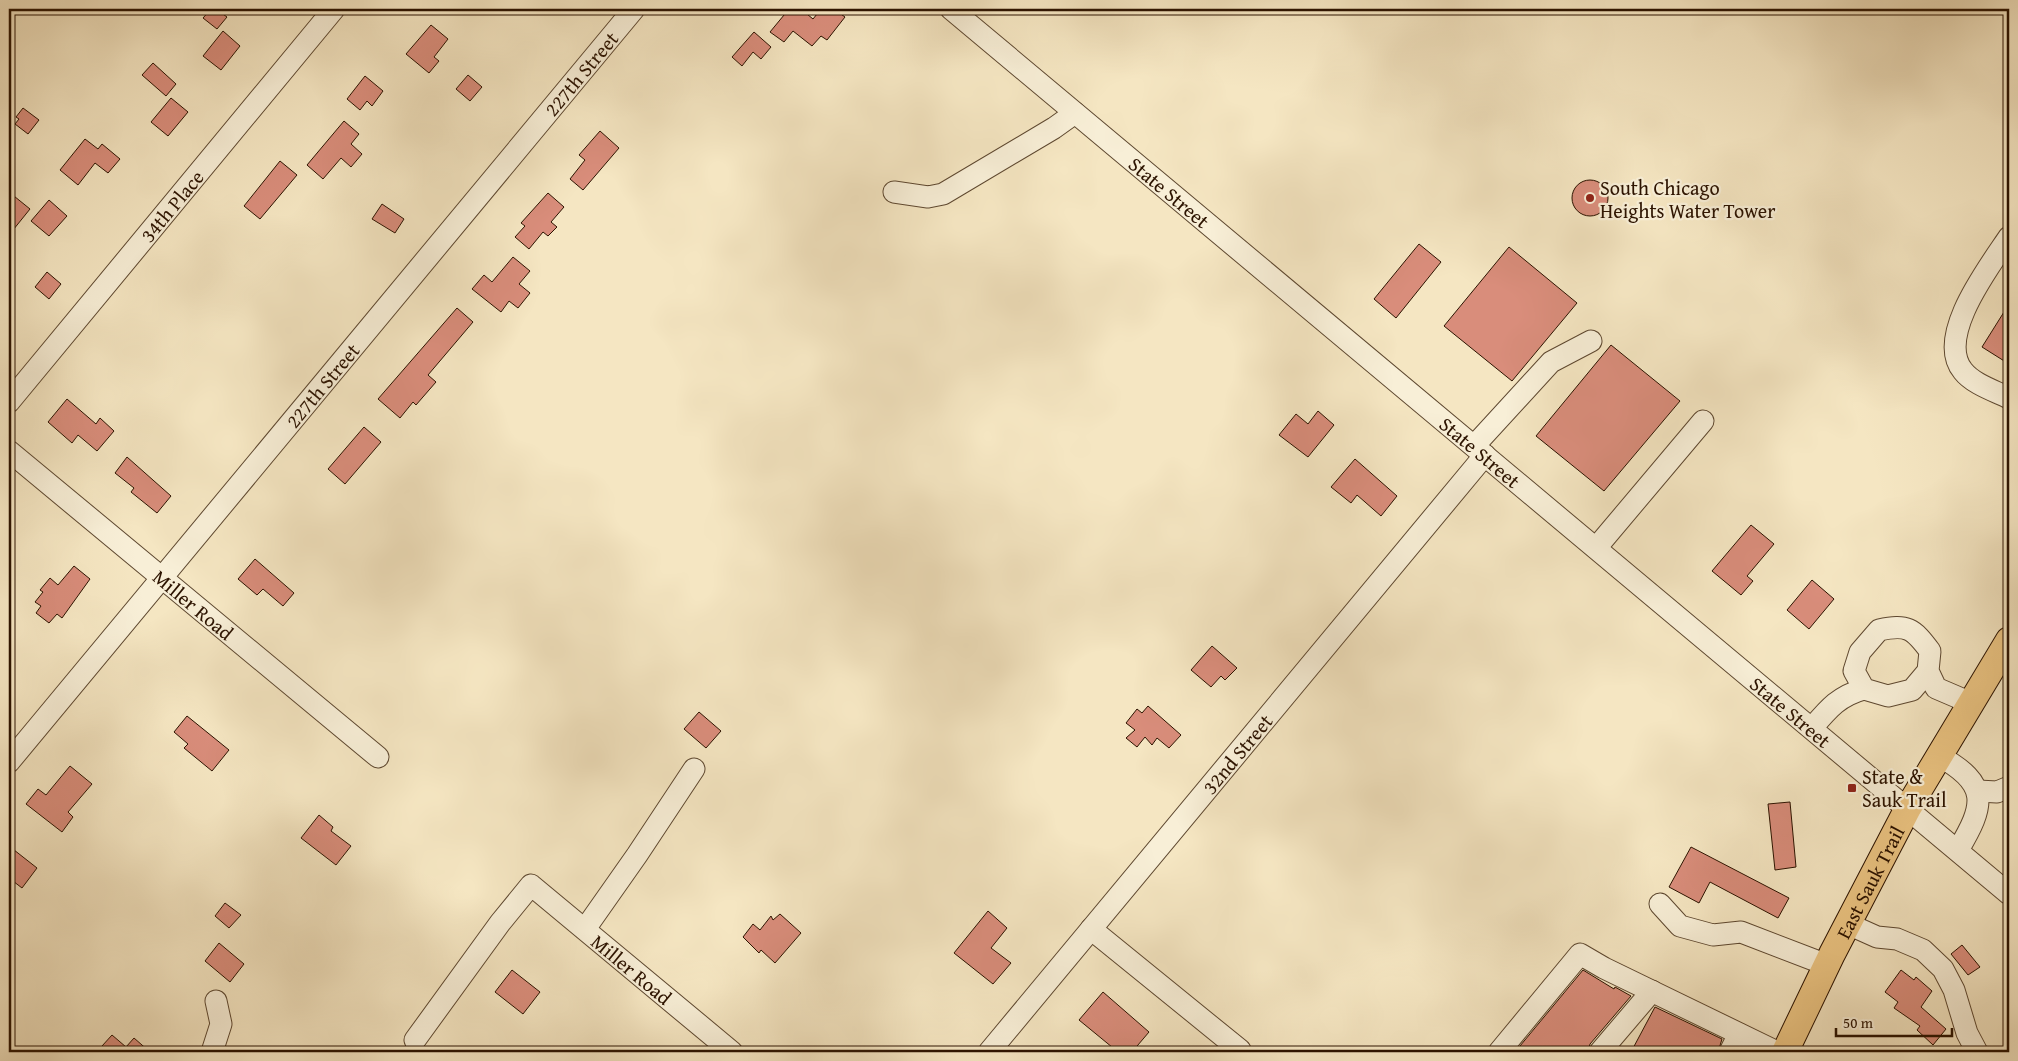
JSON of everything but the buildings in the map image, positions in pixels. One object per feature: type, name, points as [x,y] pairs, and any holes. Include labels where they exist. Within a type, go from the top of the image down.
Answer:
[{"type":"main road","name":"East Sauk Trail","points":[[1785,1052],[1827,965],[1908,808],[2009,640]]},
{"type":"street","name":"34th Place","points":[[9,402],[334,9]]},
{"type":"street","name":"227th Street","points":[[9,762],[634,9]]},
{"type":"street","name":"State Street","points":[[951,9],[2009,894]]},
{"type":"street","points":[[894,192],[928,197],[943,194],[1054,128],[1075,113]]},
{"type":"street","points":[[2009,237],[1987,271],[1960,321],[1954,345],[1956,359],[1964,372],[1981,384],[2009,398]]},
{"type":"street","name":"32nd Street","points":[[989,1052],[1551,362],[1591,341]]},
{"type":"street","points":[[1596,548],[1703,421]]},
{"type":"street","name":"Miller Road","points":[[9,451],[378,757]]},
{"type":"street","points":[[1864,688],[1854,671],[1860,652],[1878,630],[1898,626],[1917,633],[1930,651],[1928,671],[1936,688],[1971,703]]},
{"type":"street","points":[[1812,728],[1833,704],[1850,692],[1864,688],[1888,696],[1912,690],[1928,671]]},
{"type":"street","points":[[1940,756],[1966,773],[1978,791],[1978,810],[1972,826],[1958,850]]},
{"type":"street","points":[[585,930],[638,855],[694,769]]},
{"type":"street","points":[[1978,791],[1997,792],[2009,787]]},
{"type":"street","name":"Miller Road","points":[[415,1040],[500,923],[532,885],[732,1052]]},
{"type":"street","points":[[1660,904],[1680,926],[1714,935],[1741,932],[1827,965]]},
{"type":"street","points":[[1848,924],[1877,936],[1897,939],[1923,950],[1943,969],[1954,990],[1967,1033],[1977,1052]]},
{"type":"street","points":[[1091,929],[1240,1050]]},
{"type":"street","points":[[1499,1052],[1580,954],[1652,991],[1735,1043],[1777,1052]]},
{"type":"street","points":[[1600,1052],[1652,991]]},
{"type":"street","points":[[212,1052],[221,1024],[216,1001]]},
{"type":"place","name":"South Chicago Heights Water Tower","points":[[1590,198]]},
{"type":"place","name":"State & Sauk Trail","points":[[1852,788]]}]
